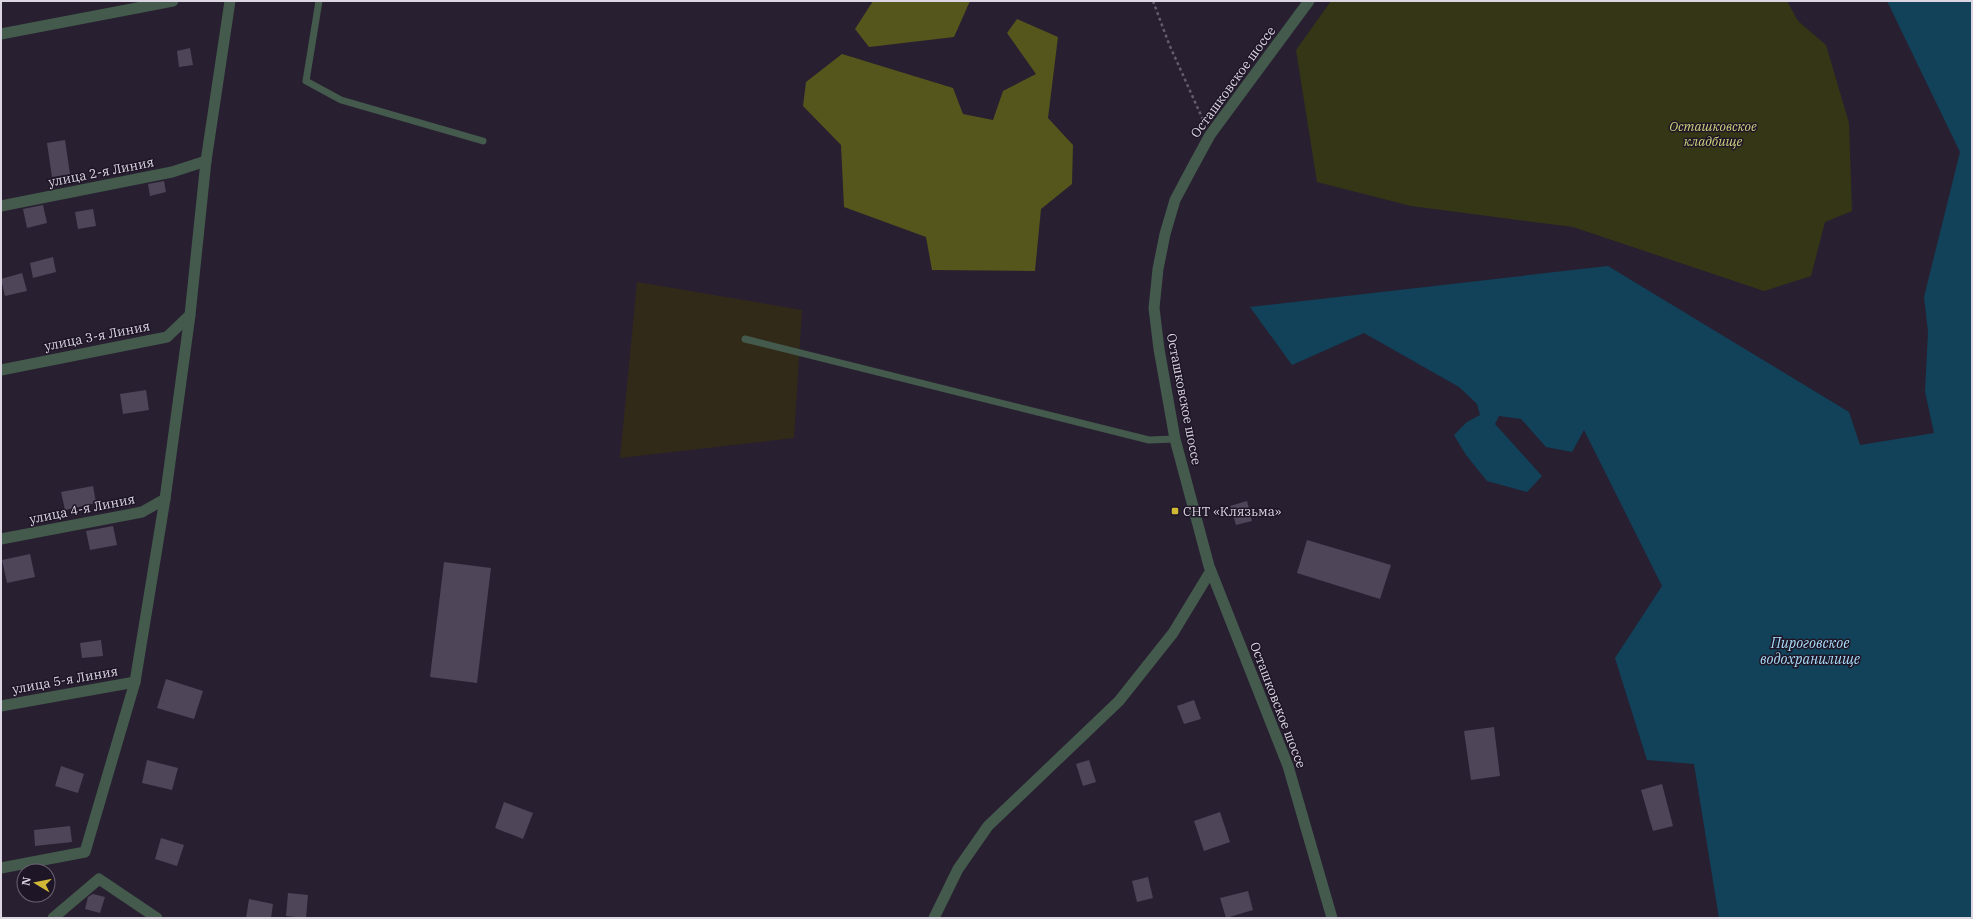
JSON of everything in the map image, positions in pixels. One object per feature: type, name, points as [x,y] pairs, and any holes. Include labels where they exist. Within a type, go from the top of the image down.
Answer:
[{"type":"street","points":[[1,34],[173,1]]},
{"type":"street","points":[[1,868],[85,852],[135,682],[165,499],[190,315],[206,161],[230,1]]},
{"type":"street","name":"Осташковское шоссе","points":[[1309,1],[1210,135],[1175,200],[1165,234],[1158,269],[1154,308],[1159,349],[1175,439],[1210,572],[1288,766],[1332,918]]},
{"type":"street","name":"улица 2-я Линия","points":[[1,206],[172,172],[206,161]]},
{"type":"street","name":"улица 3-я Линия","points":[[1,370],[168,336],[190,315]]},
{"type":"street","name":"улица 4-я Линия","points":[[1,539],[142,512],[165,499]]},
{"type":"street","points":[[934,918],[937,915],[958,869],[988,826],[1119,701],[1173,633],[1210,572]]},
{"type":"street","name":"улица 5-я Линия","points":[[1,706],[135,682]]},
{"type":"street","points":[[53,918],[99,879],[157,918]]},
{"type":"lane","points":[[320,1],[306,81],[341,100],[483,141]]},
{"type":"lane","points":[[745,339],[1149,440],[1175,439]]},
{"type":"path","points":[[1153,1],[1168,44],[1210,135]]},
{"type":"shaded area","points":[[873,1],[970,1],[954,37],[869,47],[855,29]]},
{"type":"shaded area","points":[[1017,19],[1058,37],[1048,118],[1073,145],[1072,184],[1041,209],[1035,271],[932,270],[926,237],[844,207],[841,145],[803,106],[806,82],[842,54],[953,88],[963,114],[993,120],[1003,91],[1036,74],[1007,33]]},
{"type":"shaded area","points":[[637,282],[802,310],[794,438],[620,458]]},
{"type":"green space","name":"Осташковское кладбище","points":[[1331,1],[1787,1],[1798,21],[1826,45],[1849,123],[1852,211],[1825,222],[1811,276],[1764,291],[1573,227],[1411,206],[1317,182],[1296,50]]},
{"type":"water","name":"Пироговское водохранилище","points":[[1887,1],[1972,1],[1972,918],[1719,918],[1694,764],[1647,760],[1615,658],[1662,586],[1584,430],[1572,452],[1546,447],[1521,419],[1499,416],[1495,424],[1542,476],[1527,492],[1487,481],[1466,455],[1454,435],[1467,422],[1480,415],[1477,404],[1459,387],[1364,333],[1292,365],[1250,307],[1608,266],[1849,412],[1860,445],[1934,433],[1925,392],[1928,332],[1924,297],[1960,152]]},
{"type":"building","points":[[190,48],[193,65],[179,67],[177,51]]},
{"type":"building","points":[[65,140],[70,174],[52,177],[47,143]]},
{"type":"building","points":[[164,181],[166,192],[150,196],[148,184]]},
{"type":"building","points":[[43,205],[47,223],[27,228],[23,209]]},
{"type":"building","points":[[93,209],[96,226],[78,229],[75,212]]},
{"type":"building","points":[[53,257],[56,272],[33,278],[30,263]]},
{"type":"building","points":[[22,273],[27,291],[5,296],[1,279]]},
{"type":"building","points":[[146,390],[149,410],[123,414],[120,394]]},
{"type":"building","points":[[93,486],[96,503],[65,510],[61,492]]},
{"type":"building","points":[[1247,501],[1252,521],[1236,525],[1230,506]]},
{"type":"building","points":[[113,526],[117,545],[90,550],[86,531]]},
{"type":"building","points":[[1307,540],[1391,565],[1380,599],[1297,573]]},
{"type":"building","points":[[30,554],[35,577],[7,583],[2,560]]},
{"type":"building","points":[[444,562],[491,568],[477,683],[430,677]]},
{"type":"building","points":[[101,640],[103,656],[82,658],[80,643]]},
{"type":"building","points":[[166,679],[203,691],[194,719],[157,708]]},
{"type":"building","points":[[1194,700],[1201,719],[1184,724],[1177,706]]},
{"type":"building","points":[[1494,727],[1500,776],[1471,780],[1464,731]]},
{"type":"building","points":[[147,760],[178,768],[172,790],[142,783]]},
{"type":"building","points":[[1089,760],[1096,782],[1083,786],[1076,764]]},
{"type":"building","points":[[61,766],[84,774],[78,793],[55,786]]},
{"type":"building","points":[[1662,784],[1673,826],[1653,831],[1641,790]]},
{"type":"building","points":[[504,802],[533,813],[523,839],[495,828]]},
{"type":"building","points":[[1220,812],[1230,842],[1204,851],[1194,821]]},
{"type":"building","points":[[70,826],[72,842],[35,846],[34,830]]},
{"type":"building","points":[[161,838],[184,845],[177,866],[155,859]]},
{"type":"building","points":[[1148,877],[1153,898],[1137,902],[1132,881]]},
{"type":"building","points":[[1248,891],[1253,910],[1226,918],[1220,898]]},
{"type":"building","points":[[288,893],[308,895],[306,918],[286,916]]},
{"type":"building","points":[[93,894],[105,897],[100,913],[85,909],[88,897]]},
{"type":"building","points":[[249,899],[273,904],[271,918],[246,918]]},
{"type":"place","name":"СНТ «Клязьма»","points":[[1175,511]]}]
